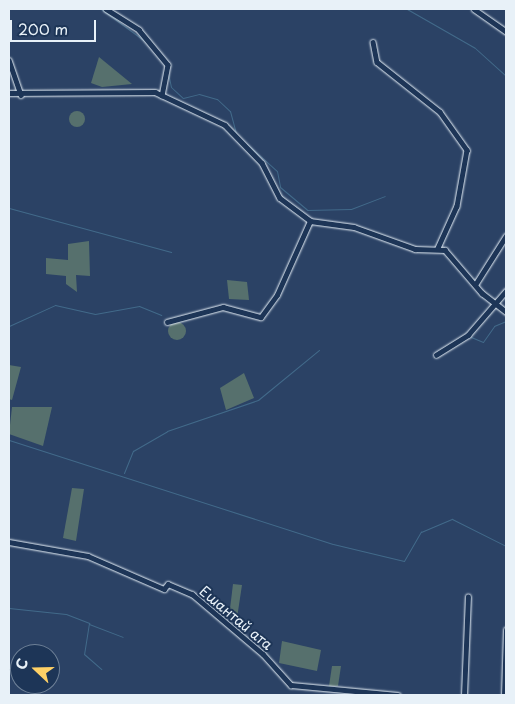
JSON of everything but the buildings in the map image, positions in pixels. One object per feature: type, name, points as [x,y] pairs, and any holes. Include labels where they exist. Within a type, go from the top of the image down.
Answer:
[{"type":"street","points":[[106,9],[139,30],[168,65],[162,95]]},
{"type":"street","points":[[474,9],[506,31]]},
{"type":"street","points":[[374,42],[377,62],[440,112],[467,150],[457,206],[438,248]]},
{"type":"street","points":[[9,60],[21,95]]},
{"type":"street","points":[[9,93],[21,95],[146,89],[162,95],[231,130],[241,146],[262,163],[280,198],[310,221],[354,227],[415,249],[438,248],[453,256],[475,285],[493,304],[506,312]]},
{"type":"street","points":[[167,322],[223,307],[237,313],[265,314],[310,221]]},
{"type":"street","points":[[475,285],[506,236]]},
{"type":"street","points":[[436,355],[468,335],[506,291]]},
{"type":"street","name":"Ешантай ата","points":[[9,542],[88,556],[164,589],[168,584],[200,599],[291,685],[398,695]]},
{"type":"street","points":[[464,695],[468,597]]},
{"type":"street","points":[[504,695],[506,630]]},
{"type":"green space","points":[[99,57],[132,84],[102,87],[91,83]]},
{"type":"green space","points":[[77,111],[83,113],[85,119],[83,125],[77,127],[71,125],[69,119],[71,113]]},
{"type":"green space","points":[[89,241],[90,276],[76,275],[77,292],[66,284],[66,276],[46,274],[46,258],[68,260],[68,244]]},
{"type":"green space","points":[[227,280],[247,282],[249,300],[229,299]]},
{"type":"green space","points":[[177,322],[183,325],[186,331],[183,337],[177,340],[171,337],[168,331],[171,325]]},
{"type":"green space","points":[[9,365],[21,367],[12,400],[9,399]]},
{"type":"green space","points":[[244,373],[254,398],[226,410],[220,388]]},
{"type":"green space","points":[[12,407],[52,407],[43,446],[9,434]]},
{"type":"green space","points":[[72,488],[84,489],[76,541],[63,538]]},
{"type":"green space","points":[[233,584],[242,585],[237,618],[229,617]]},
{"type":"green space","points":[[282,641],[321,650],[317,671],[279,663]]},
{"type":"green space","points":[[332,666],[341,666],[338,686],[329,686]]},
{"type":"waterway","points":[[101,9],[146,42]]},
{"type":"waterway","points":[[407,9],[475,48],[506,76]]},
{"type":"waterway","points":[[168,73],[171,87],[183,98],[199,94],[217,99],[230,111],[236,133]]},
{"type":"waterway","points":[[247,144],[277,171],[280,187],[307,210],[351,209],[385,196]]},
{"type":"waterway","points":[[9,208],[171,252]]},
{"type":"waterway","points":[[9,326],[55,305],[95,314],[139,306],[161,315]]},
{"type":"waterway","points":[[471,337],[483,342],[494,326],[506,321]]},
{"type":"waterway","points":[[124,473],[133,451],[167,431],[258,400],[319,350]]},
{"type":"waterway","points":[[9,440],[333,544],[404,561],[421,532],[452,519],[506,546]]},
{"type":"waterway","points":[[9,608],[66,614],[89,623],[84,654],[101,669]]},
{"type":"waterway","points":[[89,624],[123,637]]}]
